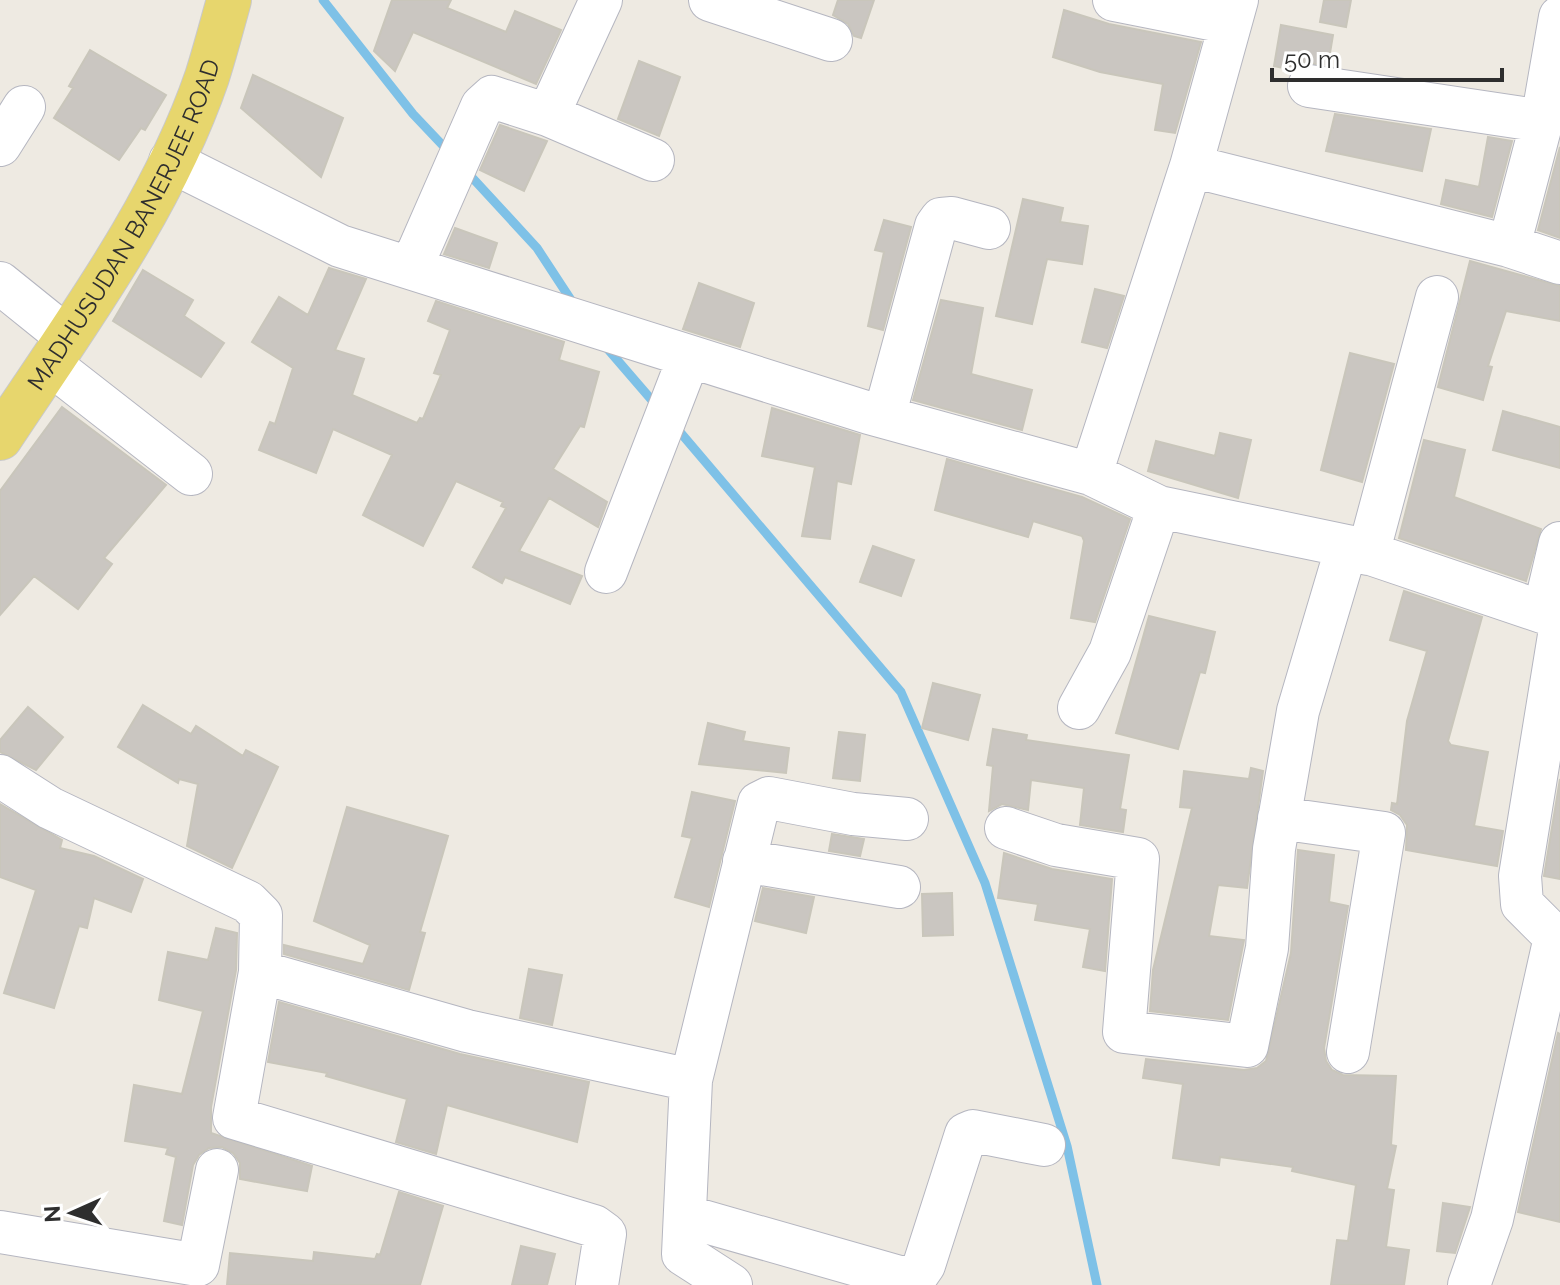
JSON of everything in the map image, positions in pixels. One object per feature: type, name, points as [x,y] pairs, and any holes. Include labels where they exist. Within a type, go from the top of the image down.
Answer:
[{"type":"main road","name":"MADHUSUDAN BANERJEE ROAD","points":[[0,438],[136,226],[170,161],[206,78],[229,0]]},
{"type":"street","points":[[548,115],[601,0]]},
{"type":"street","points":[[710,0],[831,40]]},
{"type":"street","points":[[1091,474],[1191,166],[1233,12],[1114,0]]},
{"type":"street","points":[[1509,246],[1542,121],[1560,17]]},
{"type":"street","points":[[1309,86],[1542,121]]},
{"type":"street","points":[[411,268],[482,106],[492,97],[548,115],[653,160]]},
{"type":"street","points":[[0,145],[24,107]]},
{"type":"street","points":[[170,161],[340,246],[884,417],[1091,474],[1159,507],[1358,550],[1555,619]]},
{"type":"street","points":[[1191,166],[1509,246],[1560,263]]},
{"type":"street","points":[[884,417],[938,222],[952,218],[989,228]]},
{"type":"street","points":[[0,283],[58,350],[191,474]]},
{"type":"street","points":[[1006,828],[1056,845],[1138,859],[1124,1032],[1247,1046],[1267,948],[1279,818],[1298,711],[1358,550],[1437,297]]},
{"type":"street","points":[[606,572],[689,357]]},
{"type":"street","points":[[1079,708],[1110,652],[1159,507]]},
{"type":"street","points":[[1469,1285],[1545,1046],[1555,937],[1522,904],[1520,876],[1555,619],[1560,543]]},
{"type":"street","points":[[0,776],[50,808],[248,902],[261,915],[260,972],[234,1118],[594,1226],[605,1234],[606,1241],[597,1285]]},
{"type":"street","points":[[731,1285],[683,1254],[691,1080],[759,803],[765,799],[853,814],[907,819]]},
{"type":"street","points":[[1279,818],[1384,833],[1348,1052]]},
{"type":"street","points":[[744,861],[899,887]]},
{"type":"street","points":[[260,972],[467,1031],[691,1080]]},
{"type":"street","points":[[685,1216],[899,1277],[911,1277],[924,1265],[966,1134],[973,1131],[1044,1145]]},
{"type":"street","points":[[0,1232],[198,1265],[217,1170]]},
{"type":"building","points":[[392,0],[451,0],[447,8],[506,32],[515,11],[561,30],[536,84],[413,32],[395,71],[374,51]]},
{"type":"building","points":[[838,0],[874,0],[861,38],[854,36],[848,24],[833,15]]},
{"type":"building","points":[[1324,0],[1351,0],[1346,27],[1320,22]]},
{"type":"building","points":[[1064,10],[1109,24],[1201,42],[1175,133],[1155,130],[1163,84],[1100,72],[1053,57]]},
{"type":"building","points":[[1281,25],[1333,35],[1328,65],[1301,63],[1292,70],[1274,66]]},
{"type":"building","points":[[90,50],[166,95],[145,130],[141,128],[119,160],[54,118],[73,88],[69,86]]},
{"type":"building","points":[[639,61],[680,77],[659,136],[618,119]]},
{"type":"building","points":[[253,75],[343,118],[321,177],[241,108]]},
{"type":"building","points":[[1335,114],[1431,129],[1422,171],[1326,151]]},
{"type":"building","points":[[500,125],[547,141],[524,191],[480,170]]},
{"type":"building","points":[[1488,137],[1512,141],[1492,217],[1441,204],[1446,180],[1479,187]]},
{"type":"building","points":[[1560,147],[1560,238],[1538,230]]},
{"type":"building","points":[[1023,199],[1063,208],[1060,222],[1088,226],[1082,264],[1047,259],[1032,324],[996,316]]},
{"type":"building","points":[[884,220],[911,227],[883,330],[868,326],[884,252],[875,250]]},
{"type":"building","points":[[455,228],[497,243],[489,268],[444,254]]},
{"type":"building","points":[[1470,261],[1560,286],[1560,321],[1506,311],[1488,366],[1492,367],[1483,400],[1438,387]]},
{"type":"building","points":[[329,268],[366,279],[335,350],[364,359],[352,395],[417,423],[420,418],[423,419],[441,375],[434,373],[450,330],[428,321],[436,301],[564,342],[559,360],[599,372],[584,427],[580,426],[553,469],[607,502],[598,527],[549,498],[519,551],[582,576],[570,604],[505,577],[502,583],[473,567],[506,508],[501,506],[503,502],[456,481],[423,546],[363,515],[392,455],[333,429],[316,473],[259,450],[270,422],[275,424],[293,368],[252,342],[279,297],[308,315]]},
{"type":"building","points":[[143,270],[193,300],[184,316],[224,343],[201,377],[113,321]]},
{"type":"building","points":[[699,283],[754,303],[740,347],[683,329]]},
{"type":"building","points":[[1095,289],[1124,296],[1107,348],[1082,342]]},
{"type":"building","points":[[941,300],[983,308],[971,374],[1032,390],[1022,430],[913,400]]},
{"type":"building","points":[[1350,353],[1394,364],[1362,482],[1321,470]]},
{"type":"building","points":[[62,407],[166,485],[104,558],[112,564],[78,609],[34,576],[0,615],[0,491]]},
{"type":"building","points":[[772,408],[860,435],[851,484],[837,481],[830,539],[802,536],[815,467],[762,456]]},
{"type":"building","points":[[1503,411],[1560,427],[1560,468],[1493,450]]},
{"type":"building","points":[[1220,433],[1251,440],[1238,498],[1148,471],[1156,441],[1215,456]]},
{"type":"building","points":[[1424,440],[1465,450],[1454,497],[1541,529],[1526,581],[1399,538]]},
{"type":"building","points":[[947,459],[1082,497],[1130,519],[1095,622],[1071,618],[1084,541],[1082,536],[1033,521],[1028,537],[935,510]]},
{"type":"building","points":[[873,546],[914,560],[901,596],[860,582]]},
{"type":"building","points":[[1404,591],[1482,617],[1448,741],[1451,745],[1488,752],[1474,826],[1503,831],[1497,866],[1406,850],[1407,825],[1400,815],[1391,810],[1392,803],[1397,804],[1407,721],[1427,651],[1390,640]]},
{"type":"building","points":[[1149,616],[1215,632],[1205,673],[1200,672],[1178,749],[1116,733]]},
{"type":"building","points":[[933,683],[980,695],[968,740],[922,728]]},
{"type":"building","points":[[143,705],[191,734],[196,726],[243,756],[246,750],[278,767],[232,868],[187,846],[198,784],[179,779],[178,783],[118,747]]},
{"type":"building","points":[[28,707],[63,737],[36,770],[0,752],[0,740]]},
{"type":"building","points":[[708,723],[745,732],[743,741],[789,748],[786,773],[699,764]]},
{"type":"building","points":[[993,729],[1027,735],[1026,740],[1129,755],[1120,809],[1126,810],[1123,832],[1080,825],[1084,788],[1031,780],[1028,810],[1002,804],[989,811],[993,766],[987,765]]},
{"type":"building","points":[[839,732],[865,735],[860,781],[833,778]]},
{"type":"building","points":[[1251,768],[1263,771],[1247,888],[1218,885],[1209,936],[1244,940],[1228,1020],[1150,1011],[1153,970],[1192,808],[1180,807],[1184,771],[1249,779]]},
{"type":"building","points":[[1560,779],[1560,879],[1544,876]]},
{"type":"building","points":[[692,792],[735,801],[709,907],[675,897],[692,838],[682,836]]},
{"type":"building","points":[[0,804],[62,840],[60,848],[94,856],[143,879],[131,912],[94,898],[87,928],[79,926],[54,1008],[4,993],[36,890],[0,877]]},
{"type":"building","points":[[347,807],[448,836],[420,932],[425,933],[409,990],[284,954],[284,945],[363,964],[370,945],[314,921]]},
{"type":"building","points":[[832,834],[864,839],[860,856],[829,851]]},
{"type":"building","points":[[1298,850],[1334,855],[1329,902],[1348,906],[1324,1048],[1326,1061],[1332,1070],[1343,1075],[1396,1076],[1391,1145],[1396,1146],[1387,1189],[1394,1190],[1386,1247],[1409,1250],[1404,1285],[1331,1285],[1337,1240],[1348,1241],[1356,1185],[1292,1171],[1293,1167],[1220,1157],[1219,1165],[1173,1158],[1183,1084],[1143,1078],[1146,1059],[1244,1070],[1257,1068],[1266,1061],[1291,953]]},
{"type":"building","points":[[1004,853],[1052,869],[1112,879],[1105,971],[1083,967],[1090,929],[1035,920],[1038,904],[998,898]]},
{"type":"building","points":[[763,888],[814,897],[806,933],[755,921]]},
{"type":"building","points":[[952,893],[953,935],[923,936],[922,894]]},
{"type":"building","points":[[216,928],[237,933],[236,970],[211,1107],[211,1133],[312,1166],[307,1191],[240,1179],[240,1163],[233,1153],[222,1147],[209,1148],[199,1155],[193,1165],[182,1225],[164,1221],[176,1157],[166,1154],[168,1148],[125,1141],[134,1085],[182,1094],[203,1011],[159,1000],[168,952],[208,960]]},
{"type":"building","points":[[529,969],[562,975],[552,1025],[520,1018]]},
{"type":"building","points":[[279,1002],[460,1054],[589,1082],[577,1142],[447,1105],[436,1154],[396,1142],[407,1099],[326,1076],[327,1073],[268,1062]]},
{"type":"building","points":[[1560,1034],[1560,1222],[1518,1212]]},
{"type":"building","points":[[399,1192],[443,1206],[420,1285],[227,1285],[230,1253],[313,1261],[314,1252],[375,1259],[377,1254],[380,1255]]},
{"type":"building","points":[[1443,1203],[1470,1207],[1455,1253],[1437,1251]]},
{"type":"building","points":[[521,1246],[555,1254],[547,1285],[512,1285]]},
{"type":"waterway","points":[[323,0],[413,114],[449,152]]},
{"type":"waterway","points":[[467,172],[537,248],[573,303]]},
{"type":"waterway","points":[[606,347],[656,405]]},
{"type":"waterway","points":[[674,425],[901,692],[985,883],[1067,1146],[1097,1285]]}]
